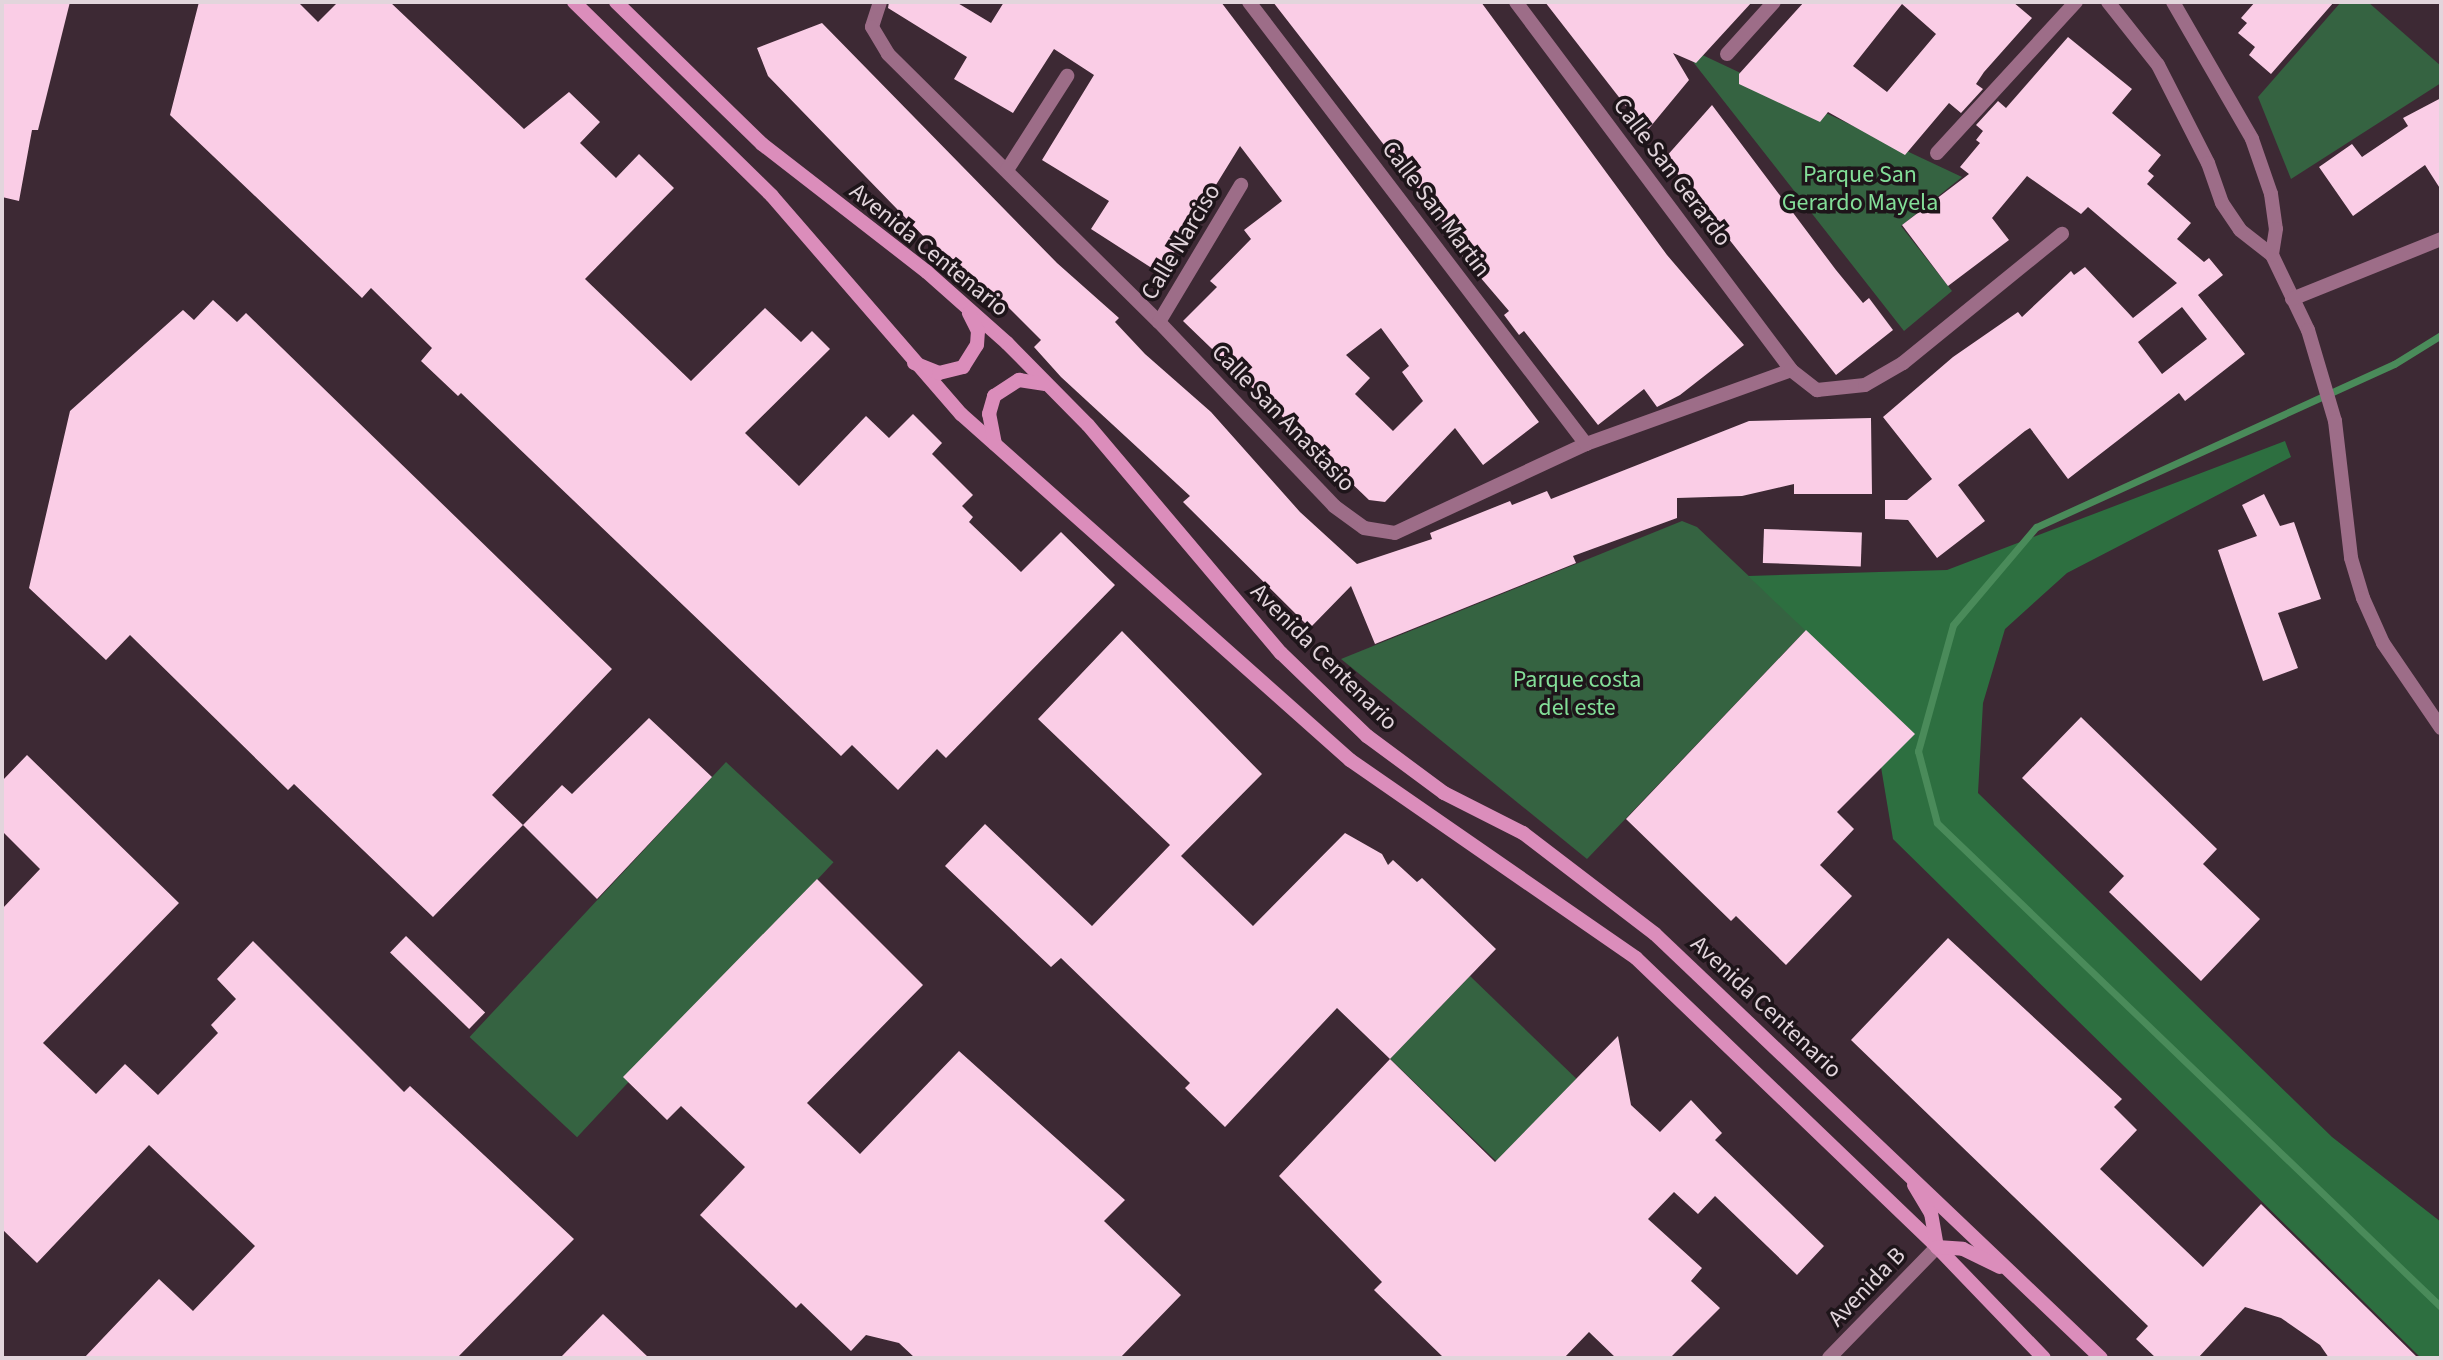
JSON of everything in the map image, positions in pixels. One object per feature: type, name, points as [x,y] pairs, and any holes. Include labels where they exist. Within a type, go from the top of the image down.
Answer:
[{"type":"main road","points":[[574,2],[772,197],[913,362],[995,444],[1350,760],[1636,958],[1937,1247],[2044,1358]]},
{"type":"main road","name":"Avenida Centenario","points":[[615,2],[762,144],[967,307],[1046,384],[1135,479],[1280,653],[1367,736],[1444,793],[1523,834],[1655,934],[2101,1358]]},
{"type":"main road","points":[[913,362],[954,372],[971,359],[978,331],[967,307]]},
{"type":"main road","points":[[995,444],[989,414],[994,397],[1019,380],[1046,384]]},
{"type":"main road","points":[[1905,1169],[1931,1213],[1937,1247]]},
{"type":"main road","points":[[1937,1247],[1963,1249],[2021,1280]]},
{"type":"street","name":"Calle San Anastasio","points":[[880,2],[872,27],[888,54],[1159,322],[1334,506],[1364,528],[1395,533],[1586,444],[1791,370]]},
{"type":"street","name":"Calle San Martin","points":[[1249,2],[1586,444]]},
{"type":"street","name":"Calle San Gerardo","points":[[1516,2],[1791,370],[1817,390],[1865,385],[1903,363],[2062,234]]},
{"type":"street","points":[[1727,54],[1774,2]]},
{"type":"street","points":[[1937,153],[2076,2]]},
{"type":"street","points":[[2108,2],[2158,65],[2208,163],[2222,203],[2241,230],[2272,254],[2308,330],[2335,421],[2351,558],[2363,598],[2383,643],[2441,728]]},
{"type":"street","points":[[2173,2],[2252,139],[2271,194],[2276,229],[2272,254]]},
{"type":"street","points":[[1007,170],[1067,76]]},
{"type":"street","name":"Calle Narciso","points":[[1159,322],[1241,185]]},
{"type":"street","points":[[2292,299],[2441,239]]},
{"type":"street","name":"Avenida B","points":[[1829,1358],[1937,1247]]},
{"type":"green space","points":[[2341,2],[2368,2],[2441,66],[2441,83],[2291,179],[2258,97]]},
{"type":"green space","name":"Parque San Gerardo Mayela","points":[[1679,44],[1962,177],[1901,226],[1952,291],[1904,331]]},
{"type":"green space","points":[[2285,441],[2291,457],[2067,573],[2005,629],[1983,703],[1978,793],[2332,1137],[2441,1222],[2441,1358],[2421,1358],[1893,839],[1881,767],[1914,734],[1748,576],[1947,570]]},
{"type":"green space","name":"Parque costa del este","points":[[1682,521],[1697,527],[1806,630],[1587,859],[1341,659]]},
{"type":"green space","points":[[726,762],[834,862],[577,1137],[470,1037]]},
{"type":"green space","points":[[1470,976],[1576,1079],[1497,1162],[1390,1059]]},
{"type":"building","points":[[2,2],[70,2],[38,130],[32,130],[19,201],[2,197]]},
{"type":"building","points":[[199,2],[298,2],[318,22],[338,2],[390,2],[524,129],[569,92],[600,122],[580,143],[616,178],[639,154],[674,188],[585,279],[691,381],[765,308],[801,342],[812,331],[830,349],[745,433],[799,486],[866,416],[889,438],[913,414],[942,443],[932,454],[973,495],[962,506],[973,517],[969,522],[1021,572],[1061,532],[1115,585],[946,758],[937,749],[898,790],[852,745],[841,756],[461,393],[458,396],[421,361],[432,348],[371,288],[362,298],[170,115]]},
{"type":"building","points":[[889,2],[956,2],[991,23],[1004,2],[1221,2],[1539,422],[1483,465],[1455,428],[1385,502],[1369,500],[1183,321],[1217,287],[1210,281],[1251,239],[1244,230],[1282,201],[1240,146],[1161,274],[1091,229],[1109,201],[1042,160],[1094,75],[1054,49],[1013,113],[954,79],[967,57],[888,8]],"holes":[[[1381,328],[1409,366],[1402,372],[1423,401],[1393,431],[1355,394],[1370,378],[1346,355]]]},
{"type":"building","points":[[1273,2],[1481,2],[1667,255],[1744,345],[1680,395],[1657,407],[1644,389],[1598,425],[1524,331],[1519,335],[1504,315],[1509,311],[1445,236],[1450,232],[1426,199]]},
{"type":"building","points":[[1545,2],[1752,2],[1696,63],[1673,53],[1689,80],[1646,132]]},
{"type":"building","points":[[1804,2],[2013,2],[2032,18],[1984,72],[1976,84],[1983,89],[1961,113],[1949,103],[1905,155],[1828,112],[1820,122],[1739,84],[1739,74]],"holes":[[[1902,4],[1936,34],[1887,92],[1853,66]]]},
{"type":"building","points":[[2255,2],[2334,2],[2271,74],[2249,55],[2255,47],[2238,33],[2247,23],[2241,18]]},
{"type":"building","points":[[822,23],[1057,263],[1119,318],[1115,322],[1145,354],[1211,412],[1300,512],[1357,564],[1432,539],[1430,533],[1510,501],[1512,505],[1547,491],[1551,499],[1749,421],[1871,418],[1872,494],[1794,494],[1794,484],[1742,496],[1677,498],[1677,518],[1573,556],[1576,563],[1375,644],[1351,586],[1310,628],[1183,502],[1190,496],[1061,377],[1034,347],[1041,340],[1002,301],[994,309],[768,76],[757,48]]},
{"type":"building","points":[[2068,37],[2132,89],[2112,113],[2161,155],[2148,171],[2154,176],[2147,184],[2191,223],[2177,239],[2204,262],[2209,258],[2223,275],[2198,295],[2245,354],[2185,401],[2179,393],[2068,479],[2030,428],[2025,431],[1958,485],[1985,521],[1937,558],[1908,520],[1885,519],[1885,500],[1907,500],[1932,479],[1883,417],[1953,357],[2018,312],[2022,317],[2071,271],[2074,275],[2085,267],[2133,318],[2177,283],[2088,207],[2081,214],[2027,176],[1992,218],[2009,240],[1948,286],[1902,225],[1969,174],[1960,167],[1980,143],[1976,140],[1983,131],[1976,125],[1998,101],[2006,108]],"holes":[[[2182,307],[2207,339],[2162,374],[2138,342]]]},
{"type":"building","points":[[2441,98],[2441,190],[2425,165],[2353,216],[2319,167],[2352,144],[2362,157],[2408,126],[2403,118]]},
{"type":"building","points":[[1712,105],[1836,270],[1863,303],[1869,298],[1893,330],[1836,375],[1665,158]]},
{"type":"building","points":[[213,300],[237,322],[246,313],[612,669],[492,795],[523,825],[433,917],[294,784],[288,790],[130,635],[106,660],[29,588],[70,411],[183,310],[194,320]]},
{"type":"building","points":[[2264,494],[2280,526],[2294,522],[2321,599],[2278,613],[2298,668],[2263,681],[2218,550],[2257,536],[2242,505]]},
{"type":"building","points":[[1764,529],[1862,532],[1861,566],[1763,563]]},
{"type":"building","points":[[1806,630],[1915,734],[1837,812],[1854,829],[1820,865],[1852,896],[1786,965],[1736,916],[1731,921],[1626,819]]},
{"type":"building","points":[[1122,631],[1262,774],[1181,856],[1253,926],[1345,833],[1382,854],[1388,865],[1393,860],[1417,882],[1422,878],[1496,949],[1390,1059],[1337,1008],[1225,1127],[1185,1088],[1190,1083],[1061,958],[1051,967],[945,866],[985,824],[1092,926],[1170,845],[1038,719]]},
{"type":"building","points":[[2081,717],[2217,849],[2203,864],[2260,919],[2201,981],[2109,892],[2124,876],[2022,778]]},
{"type":"building","points":[[649,718],[712,777],[597,899],[523,825],[562,785],[572,794]]},
{"type":"building","points":[[27,755],[179,903],[43,1043],[96,1094],[125,1064],[158,1095],[218,1033],[211,1025],[236,999],[217,979],[253,941],[404,1092],[410,1086],[574,1239],[457,1358],[84,1358],[159,1279],[193,1311],[255,1246],[149,1145],[37,1263],[2,1229],[2,909],[40,869],[2,831],[2,781]]},
{"type":"building","points":[[817,879],[923,985],[807,1103],[860,1154],[959,1051],[1125,1200],[1104,1221],[1181,1295],[1120,1358],[915,1358],[899,1343],[866,1335],[851,1351],[801,1303],[796,1308],[700,1215],[745,1167],[681,1106],[667,1120],[623,1077]]},
{"type":"building","points":[[406,936],[485,1012],[469,1029],[390,953]]},
{"type":"building","points":[[1948,938],[2122,1099],[2114,1107],[2137,1130],[2100,1169],[2203,1267],[2261,1204],[2418,1358],[2329,1358],[2320,1345],[2281,1318],[2245,1307],[2198,1358],[2156,1358],[2136,1339],[2148,1326],[1851,1040]]},
{"type":"building","points":[[1618,1036],[1631,1105],[1660,1132],[1691,1100],[1722,1133],[1715,1140],[1824,1246],[1797,1275],[1715,1196],[1698,1214],[1674,1192],[1648,1219],[1702,1268],[1691,1281],[1720,1308],[1670,1358],[1616,1358],[1589,1332],[1564,1358],[1444,1358],[1374,1290],[1382,1282],[1279,1176],[1390,1059],[1495,1162]]},
{"type":"building","points":[[603,1314],[649,1358],[560,1358]]},
{"type":"waterway","points":[[2441,335],[2394,364],[2036,527],[1953,625],[1918,751],[1937,823],[2441,1307]]}]
